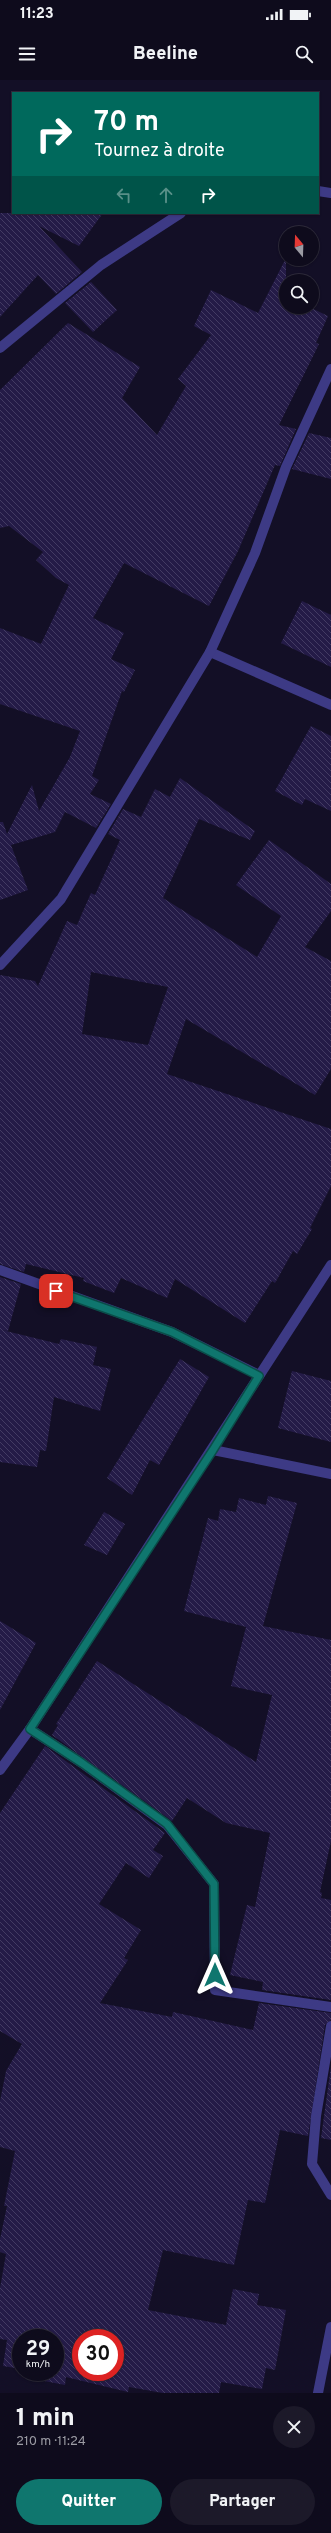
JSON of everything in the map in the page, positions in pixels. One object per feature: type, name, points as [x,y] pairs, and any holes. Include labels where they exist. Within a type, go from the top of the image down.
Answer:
[{"type":"street","points":[[319,191],[331,193]]},
{"type":"street","points":[[0,348],[101,265],[179,214]]},
{"type":"street","points":[[0,965],[61,899],[210,652],[255,554],[286,467],[331,369]]},
{"type":"street","points":[[210,652],[331,705]]},
{"type":"street","points":[[0,1770],[30,1729],[213,1450],[331,1265]]},
{"type":"street","points":[[0,1270],[172,1332],[259,1376]]},
{"type":"street","points":[[213,1450],[331,1474]]},
{"type":"street","points":[[30,1729],[82,1763],[167,1824],[214,1884],[215,1990],[331,2007]]},
{"type":"street","points":[[331,2026],[316,2116],[312,2164],[331,2195]]},
{"type":"street","points":[[318,2393],[331,2327]]},
{"type":"building","points":[[0,213],[102,214],[79,246],[39,226],[82,272],[56,294],[38,275],[0,317]]},
{"type":"building","points":[[282,266],[286,266],[286,274],[279,274],[279,314],[319,314],[319,312],[328,316],[316,343],[319,344],[279,425],[296,429],[280,466],[275,465],[238,551],[209,606],[124,563],[93,618],[124,633],[111,659],[135,670],[124,692],[122,691],[92,776],[99,780],[90,794],[111,804],[96,828],[65,812],[55,832],[11,845],[28,890],[0,900],[0,822],[3,822],[7,834],[32,785],[39,811],[70,757],[80,731],[0,704],[0,628],[41,644],[69,585],[56,578],[36,560],[43,552],[9,526],[0,528],[0,390],[68,323],[140,367],[122,398],[157,435],[186,386],[178,379],[211,335],[194,326],[211,290],[258,313]]},
{"type":"building","points":[[91,282],[117,310],[93,332],[65,303]]},
{"type":"building","points":[[309,433],[331,438],[331,479],[292,469]]},
{"type":"building","points":[[302,601],[331,615],[331,667],[281,643]]},
{"type":"building","points":[[311,726],[331,736],[331,811],[305,799],[302,805],[275,791]]},
{"type":"building","points":[[180,778],[255,831],[250,840],[199,819],[163,898],[257,957],[281,916],[236,885],[269,840],[331,884],[331,911],[305,947],[331,961],[331,1069],[315,1095],[186,1019],[167,1074],[331,1129],[331,1186],[310,1228],[312,1229],[297,1254],[293,1251],[275,1283],[272,1281],[245,1323],[175,1279],[167,1298],[121,1278],[114,1293],[83,1281],[84,1278],[26,1264],[24,1272],[0,1264],[0,975],[35,981],[38,986],[67,921],[77,925],[91,893],[95,895],[120,840],[108,834],[123,809],[141,817],[155,789],[170,797]],"holes":[[[91,972],[168,987],[148,1045],[82,1034]]]},
{"type":"building","points":[[0,1277],[21,1284],[8,1331],[2,1330],[59,1344],[61,1339],[97,1347],[93,1365],[111,1369],[100,1411],[54,1397],[46,1451],[40,1450],[37,1467],[0,1462]]},
{"type":"building","points":[[180,1359],[209,1377],[159,1465],[150,1460],[132,1495],[107,1478]]},
{"type":"building","points":[[292,1371],[331,1381],[331,1442],[278,1428]]},
{"type":"building","points":[[268,1496],[297,1503],[263,1626],[331,1640],[331,1841],[320,1892],[322,1893],[321,1898],[331,1900],[331,2000],[262,1990],[263,1982],[230,1975],[247,1905],[255,1907],[270,1833],[226,1823],[187,1798],[172,1821],[52,1735],[58,1725],[56,1724],[97,1661],[256,1762],[272,1695],[231,1686],[246,1627],[184,1611],[208,1518],[218,1521],[220,1509],[236,1512],[239,1498],[266,1505]]},
{"type":"building","points":[[104,1512],[125,1524],[107,1555],[84,1545]]},
{"type":"building","points":[[0,1621],[36,1643],[0,1710]]},
{"type":"building","points":[[45,1746],[165,1833],[153,1850],[163,1856],[149,1878],[126,1863],[99,1904],[141,1930],[124,1958],[128,1960],[100,2003],[172,2017],[173,2012],[253,2030],[259,2003],[331,2013],[331,2020],[325,2025],[308,2136],[280,2130],[265,2203],[248,2200],[234,2265],[163,2250],[148,2310],[226,2325],[233,2289],[259,2294],[257,2305],[286,2310],[275,2370],[266,2368],[262,2389],[221,2382],[219,2393],[163,2393],[129,2387],[128,2392],[83,2381],[124,2381],[124,2329],[72,2329],[72,2378],[66,2377],[65,2385],[44,2381],[64,2381],[64,2329],[12,2329],[12,2368],[3,2366],[7,2340],[0,2339],[0,2288],[6,2254],[0,2252],[0,2239],[7,2206],[4,2206],[15,2151],[0,2147],[0,2101],[6,2071],[22,2044],[0,2031],[0,1813]]},
{"type":"building","points":[[331,2066],[331,2140],[321,2138]]},
{"type":"route","points":[[56,1291],[172,1332],[259,1376],[213,1450],[30,1729],[82,1763],[167,1824],[214,1884],[215,1975]]}]
